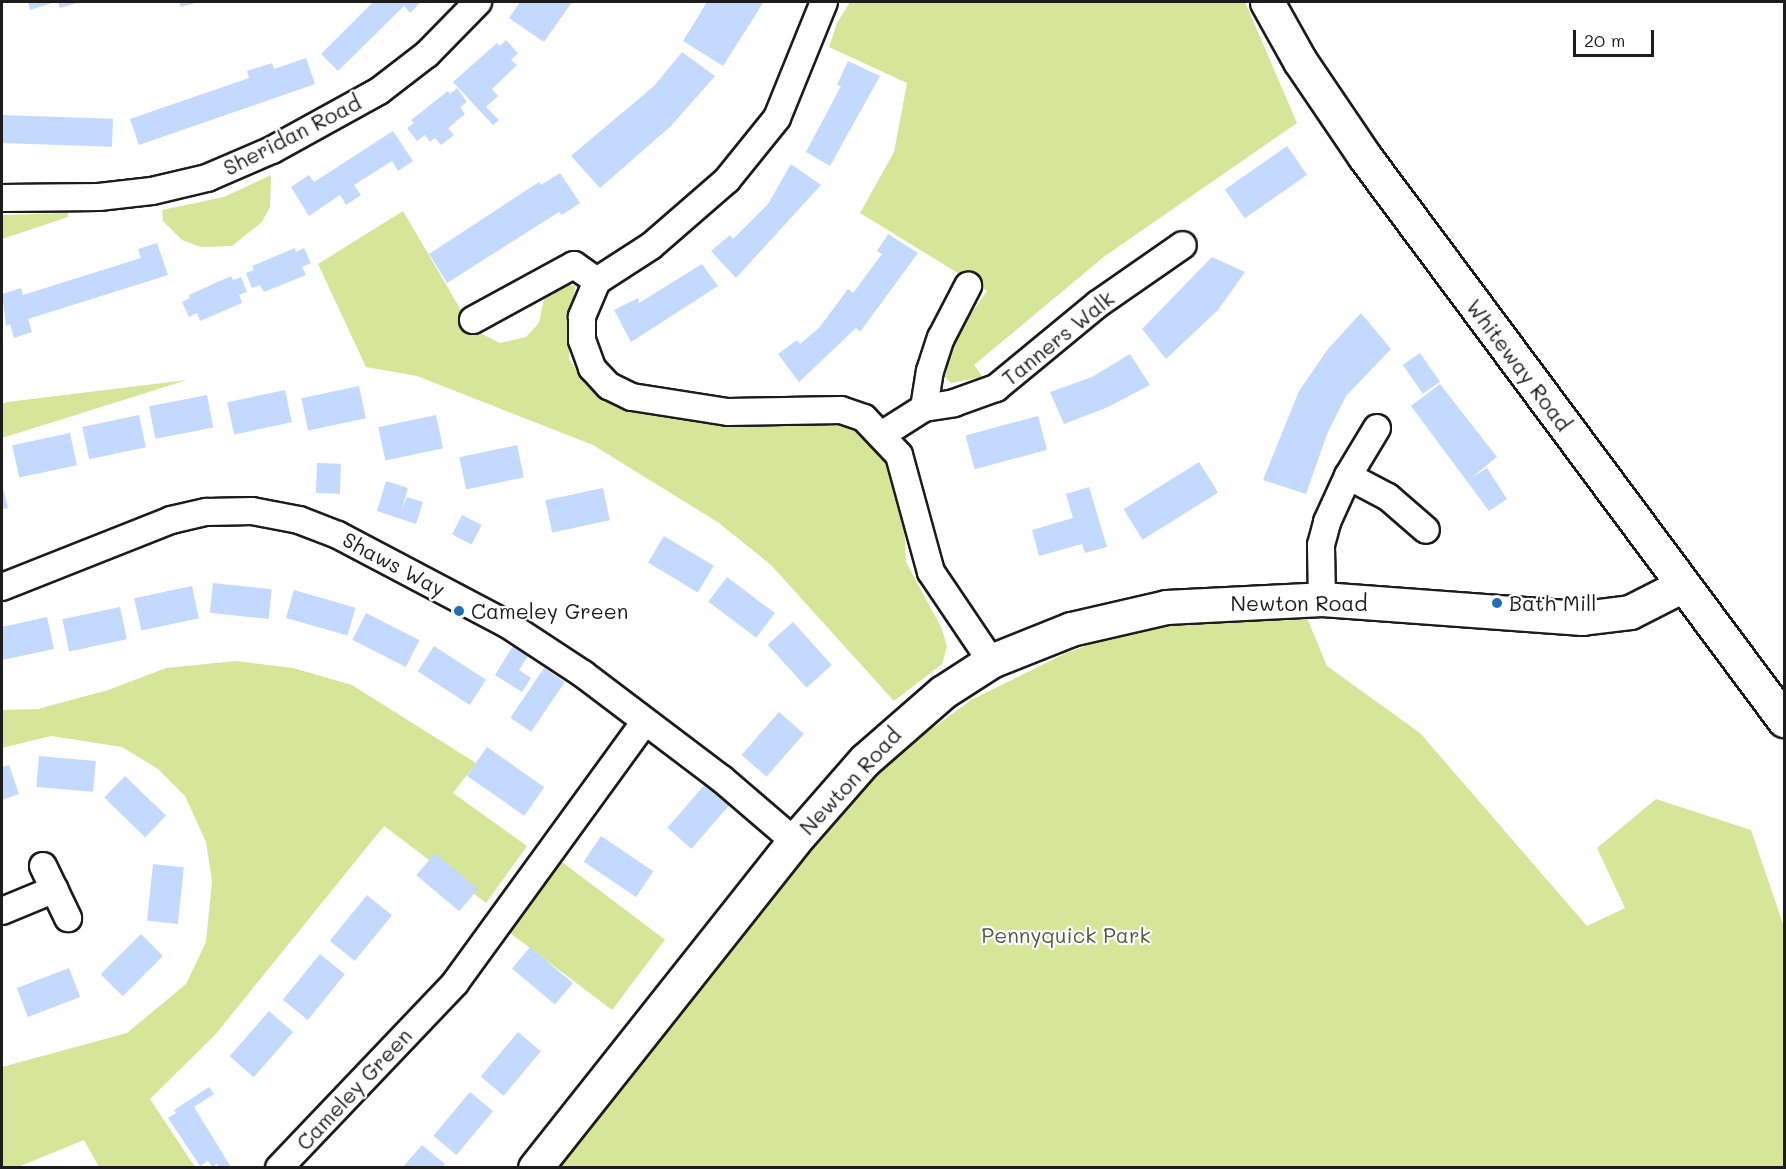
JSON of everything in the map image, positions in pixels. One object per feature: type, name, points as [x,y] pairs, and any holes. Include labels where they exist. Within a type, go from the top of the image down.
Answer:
[{"type":"street","name":"Sheridan Road","points":[[2,198],[99,197],[153,191],[207,178],[272,150],[379,91],[427,54],[478,2]]},
{"type":"street","points":[[824,2],[777,118],[727,180],[651,246],[597,281],[582,317],[582,340],[592,368],[609,386],[632,397],[728,412],[841,410],[864,418],[883,434],[899,455],[908,479],[931,572],[991,662]]},
{"type":"street","name":"Whiteway Road","points":[[1267,2],[1300,61],[1365,157],[1785,720]]},
{"type":"street","name":"Tanners Walk","points":[[883,434],[924,408],[954,404],[996,388],[1098,304],[1183,245]]},
{"type":"street","points":[[473,320],[574,265],[597,281]]},
{"type":"street","points":[[924,408],[930,371],[941,338],[968,286]]},
{"type":"street","points":[[1322,599],[1321,546],[1327,522],[1348,476],[1377,428]]},
{"type":"street","points":[[1348,476],[1388,497],[1426,530]]},
{"type":"street","name":"Shaws Way","points":[[2,587],[171,520],[207,512],[252,511],[298,520],[338,535],[507,624],[583,674],[644,723],[722,779],[794,841]]},
{"type":"street","name":"Newton Road","points":[[535,1167],[794,841],[901,726],[943,692],[991,662],[1028,643],[1115,616],[1166,607],[1322,599],[1582,618],[1630,612],[1683,585]]},
{"type":"street","name":"Cameley Green","points":[[279,1167],[455,983],[644,723]]},
{"type":"street","points":[[43,866],[68,918]]},
{"type":"street","points":[[2,911],[55,890]]},
{"type":"green space","points":[[850,2],[1245,2],[1297,123],[1105,256],[974,365],[983,377],[951,383],[945,377],[955,336],[987,291],[860,213],[894,152],[907,83],[829,47],[837,23]]},
{"type":"green space","points":[[271,175],[270,207],[262,222],[232,246],[201,247],[182,240],[163,221],[162,210],[224,197]]},
{"type":"green space","points":[[403,211],[472,329],[500,343],[526,337],[539,323],[545,294],[556,285],[575,285],[569,359],[585,384],[633,409],[726,425],[837,420],[875,436],[902,478],[906,562],[942,629],[947,647],[942,664],[894,701],[771,565],[719,523],[593,445],[417,376],[366,367],[318,264]]},
{"type":"green space","points":[[68,213],[68,217],[2,239],[2,215]]},
{"type":"green space","points":[[187,380],[2,438],[2,404],[7,402]]},
{"type":"green space","name":"Pennyquick Park","points":[[1305,613],[1327,666],[1420,733],[1587,926],[1625,908],[1597,848],[1656,799],[1751,830],[1784,927],[1784,1167],[560,1168],[802,860],[894,756],[971,700],[1066,653],[1140,626]]},
{"type":"green space","points":[[236,661],[293,668],[352,685],[476,763],[453,793],[527,846],[486,903],[384,826],[215,1035],[150,1099],[195,1167],[99,1167],[84,1140],[18,1167],[2,1167],[2,1067],[127,1033],[186,984],[206,942],[212,881],[206,842],[185,796],[158,769],[122,747],[51,736],[2,748],[2,710],[38,709],[108,690],[166,668]]},
{"type":"green space","points":[[562,862],[665,940],[612,1010],[509,932]]},
{"type":"building","points":[[28,2],[55,2],[30,10]]},
{"type":"building","points":[[58,2],[81,2],[60,8]]},
{"type":"building","points":[[179,2],[199,2],[181,7]]},
{"type":"building","points":[[373,2],[421,2],[410,13],[404,6],[338,71],[321,54]]},
{"type":"building","points":[[520,2],[572,2],[544,42],[509,18]]},
{"type":"building","points":[[707,2],[763,3],[723,66],[683,41]]},
{"type":"building","points":[[506,40],[518,53],[511,60],[517,65],[492,89],[498,96],[486,107],[499,120],[493,125],[453,82],[497,43],[500,46]]},
{"type":"building","points":[[682,52],[715,76],[671,126],[600,188],[571,156],[654,86]]},
{"type":"building","points":[[306,58],[315,84],[139,145],[130,119],[249,78],[247,71],[272,63],[274,69]]},
{"type":"building","points":[[848,61],[880,76],[830,166],[806,152],[841,86],[837,85]]},
{"type":"building","points":[[457,88],[467,102],[460,107],[465,114],[448,128],[454,135],[441,145],[435,138],[430,142],[425,135],[417,141],[407,128],[414,123],[411,120],[448,91],[450,94]]},
{"type":"building","points":[[2,115],[113,119],[112,147],[2,143]]},
{"type":"building","points":[[393,131],[413,161],[398,171],[392,161],[354,185],[361,195],[346,205],[340,195],[309,216],[291,187],[309,175],[314,182]]},
{"type":"building","points":[[1287,146],[1307,175],[1245,218],[1225,190]]},
{"type":"building","points":[[791,164],[821,185],[736,278],[711,251],[730,235],[733,239],[768,204]]},
{"type":"building","points":[[560,173],[580,203],[562,215],[559,212],[447,283],[429,254],[539,182],[541,185]]},
{"type":"building","points":[[888,234],[918,253],[860,332],[856,328],[799,382],[778,354],[797,340],[800,344],[819,328],[848,289],[853,293],[882,254],[877,251]]},
{"type":"building","points":[[157,243],[168,275],[28,319],[32,332],[14,338],[10,324],[6,326],[2,294],[21,288],[23,295],[141,258],[138,249]]},
{"type":"building","points":[[295,248],[296,252],[304,248],[311,263],[302,267],[306,275],[264,292],[260,285],[252,288],[246,273],[254,270],[252,266]]},
{"type":"building","points":[[1212,257],[1245,272],[1218,310],[1166,359],[1142,329]]},
{"type":"building","points":[[702,264],[718,286],[631,342],[614,310],[638,298],[639,303]]},
{"type":"building","points":[[231,276],[233,280],[241,277],[247,292],[239,295],[242,303],[200,321],[197,313],[189,317],[182,302],[190,298],[189,295]]},
{"type":"building","points":[[1361,313],[1391,349],[1346,396],[1327,434],[1306,494],[1263,480],[1299,391],[1328,349]]},
{"type":"building","points":[[1420,353],[1440,382],[1423,394],[1403,365]]},
{"type":"building","points":[[1130,354],[1150,385],[1108,407],[1064,424],[1050,392],[1092,377]]},
{"type":"building","points":[[1440,384],[1497,457],[1471,478],[1487,468],[1507,499],[1489,511],[1411,406]]},
{"type":"building","points":[[359,386],[366,418],[308,431],[301,398]]},
{"type":"building","points":[[285,390],[292,422],[234,435],[227,402]]},
{"type":"building","points":[[207,395],[213,427],[155,439],[149,406]]},
{"type":"building","points":[[139,415],[146,447],[89,459],[82,427]]},
{"type":"building","points":[[436,415],[443,448],[385,461],[378,427]]},
{"type":"building","points":[[1038,416],[1047,450],[975,469],[966,435]]},
{"type":"building","points":[[70,433],[77,465],[19,478],[12,445]]},
{"type":"building","points":[[517,445],[524,477],[466,490],[459,457]]},
{"type":"building","points":[[1199,462],[1218,493],[1143,540],[1124,509]]},
{"type":"building","points":[[317,463],[341,464],[340,494],[316,493]]},
{"type":"building","points":[[386,481],[408,488],[402,509],[407,497],[423,502],[416,524],[377,511]]},
{"type":"building","points":[[2,484],[8,508],[2,509]]},
{"type":"building","points":[[1089,487],[1107,547],[1085,553],[1082,544],[1039,556],[1032,530],[1073,518],[1066,494]]},
{"type":"building","points":[[603,488],[610,520],[552,533],[545,500]]},
{"type":"building","points":[[462,515],[482,525],[472,545],[452,535]]},
{"type":"building","points":[[664,536],[714,566],[698,592],[648,563]]},
{"type":"building","points":[[727,577],[775,613],[756,638],[708,602]]},
{"type":"building","points":[[213,583],[272,589],[269,619],[210,613]]},
{"type":"building","points":[[192,586],[199,618],[141,631],[134,598]]},
{"type":"building","points":[[294,590],[356,608],[348,636],[286,618]]},
{"type":"building","points":[[120,607],[127,639],[69,652],[62,619]]},
{"type":"building","points":[[366,613],[419,640],[406,667],[352,640]]},
{"type":"building","points":[[47,617],[54,649],[2,660],[2,627]]},
{"type":"building","points":[[793,622],[832,665],[807,688],[768,645]]},
{"type":"building","points":[[516,641],[531,651],[519,670],[531,678],[522,692],[495,675]]},
{"type":"building","points":[[434,646],[486,680],[470,705],[418,671]]},
{"type":"building","points":[[544,668],[565,682],[531,732],[510,718]]},
{"type":"building","points":[[779,712],[804,734],[767,777],[742,755]]},
{"type":"building","points":[[487,747],[544,787],[524,816],[467,776]]},
{"type":"building","points":[[39,756],[96,761],[93,792],[36,787]]},
{"type":"building","points":[[9,765],[19,794],[2,800],[2,767]]},
{"type":"building","points":[[125,776],[166,816],[145,837],[104,798]]},
{"type":"building","points":[[708,781],[732,802],[691,849],[667,828]]},
{"type":"building","points":[[601,836],[653,871],[636,897],[584,862]]},
{"type":"building","points":[[435,853],[478,889],[459,911],[416,875]]},
{"type":"building","points":[[153,864],[184,867],[178,924],[147,921]]},
{"type":"building","points":[[367,895],[392,915],[355,961],[330,941]]},
{"type":"building","points":[[141,934],[163,956],[123,996],[101,974]]},
{"type":"building","points":[[530,947],[573,983],[555,1004],[512,968]]},
{"type":"building","points":[[320,954],[345,974],[308,1020],[283,1000]]},
{"type":"building","points":[[69,968],[80,997],[28,1017],[17,988]]},
{"type":"building","points":[[269,1011],[293,1032],[254,1077],[230,1056]]},
{"type":"building","points":[[518,1032],[541,1051],[504,1096],[481,1076]]},
{"type":"building","points":[[209,1087],[214,1094],[194,1107],[231,1167],[219,1167],[217,1164],[212,1167],[208,1161],[200,1166],[168,1118],[176,1113],[174,1110]]},
{"type":"building","points":[[470,1092],[493,1111],[456,1155],[433,1136]]},
{"type":"building","points":[[422,1145],[445,1164],[442,1167],[403,1167]]},
{"type":"place","name":"Bath Mill","points":[[1497,603]]},
{"type":"place","name":"Cameley Green","points":[[459,611]]}]
